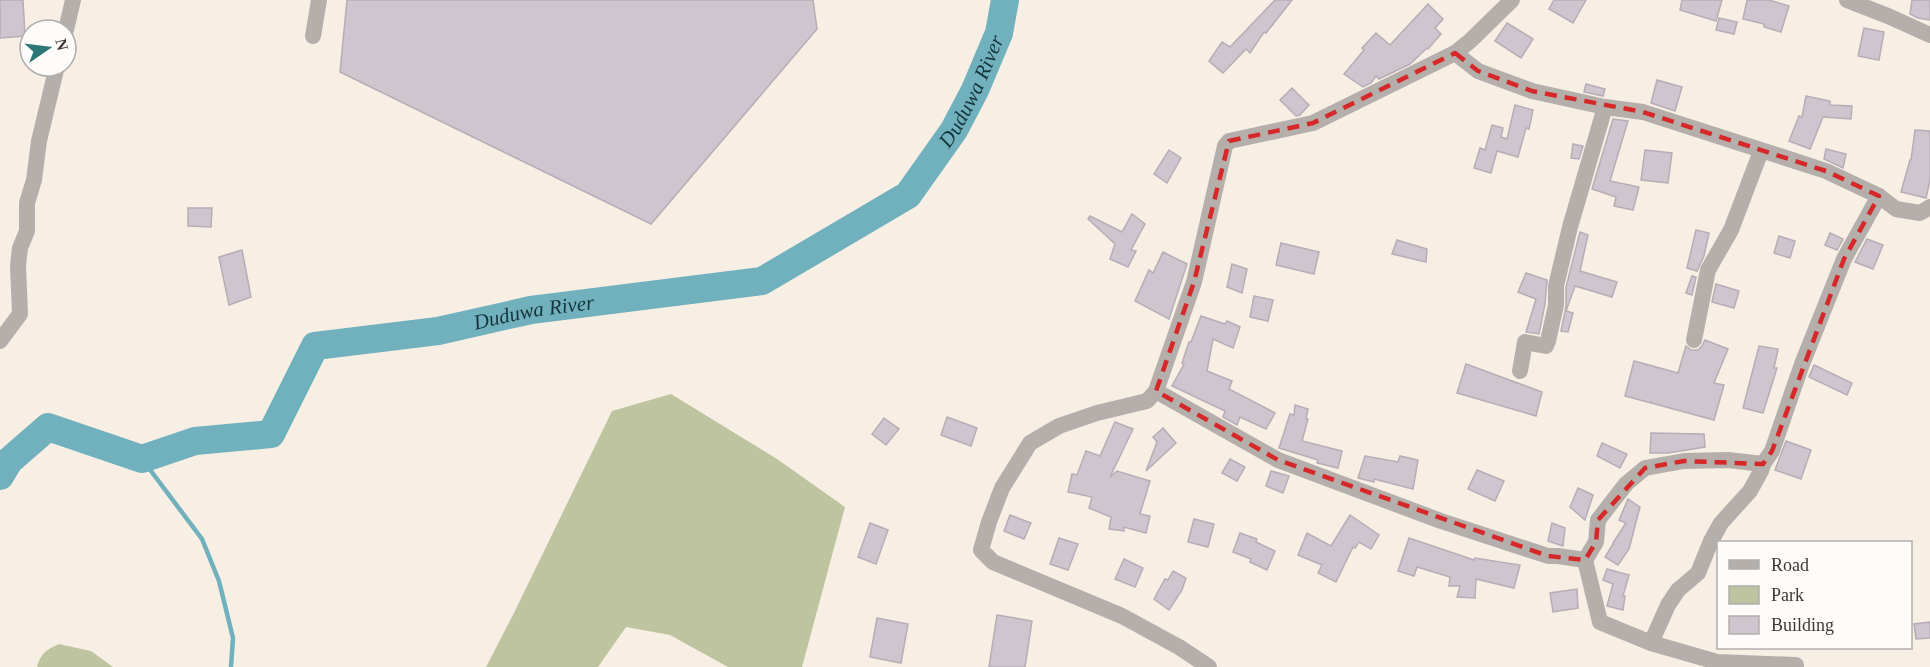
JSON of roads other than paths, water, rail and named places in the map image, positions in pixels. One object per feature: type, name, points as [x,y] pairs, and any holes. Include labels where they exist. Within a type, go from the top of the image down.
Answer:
[{"type":"street","points":[[69,18],[74,0]]},
{"type":"street","points":[[313,36],[319,0]]},
{"type":"street","points":[[1209,667],[1179,647],[1122,616],[993,562],[981,549],[1002,488],[1030,443],[1059,426],[1096,413],[1147,401],[1156,390],[1194,282],[1225,146],[1229,141],[1313,123],[1455,52],[1470,41],[1512,0]]},
{"type":"street","points":[[1847,0],[1930,36]]},
{"type":"street","points":[[1455,52],[1478,71],[1532,91],[1605,107],[1643,112],[1827,171],[1879,196],[1896,209],[1920,213],[1930,207]]},
{"type":"street","points":[[0,341],[20,314],[18,266],[20,248],[27,231],[26,212],[34,180],[39,141],[54,78]]},
{"type":"street","points":[[1520,371],[1525,342],[1546,346],[1548,341],[1556,305],[1556,286],[1605,107]]},
{"type":"street","points":[[1694,340],[1708,270],[1731,230],[1761,151]]},
{"type":"street","points":[[1651,643],[1668,605],[1678,590],[1698,573],[1721,523],[1750,491],[1772,451],[1802,364],[1844,259],[1879,196]]},
{"type":"street","points":[[1156,390],[1278,460],[1548,556],[1585,561]]},
{"type":"street","points":[[1763,464],[1706,460],[1684,461],[1645,468],[1626,484],[1598,520],[1596,542],[1585,561],[1600,622],[1651,643],[1717,662],[1796,665],[1796,667]]},
{"type":"waterway","name":"Duduwa River","points":[[0,476],[9,461],[48,427],[142,459],[195,441],[271,434],[315,346],[438,331],[531,310],[762,281],[908,195],[954,130],[975,90],[999,33],[1005,0]]},
{"type":"waterway","points":[[142,459],[202,539],[219,581],[233,638],[231,667]]}]
